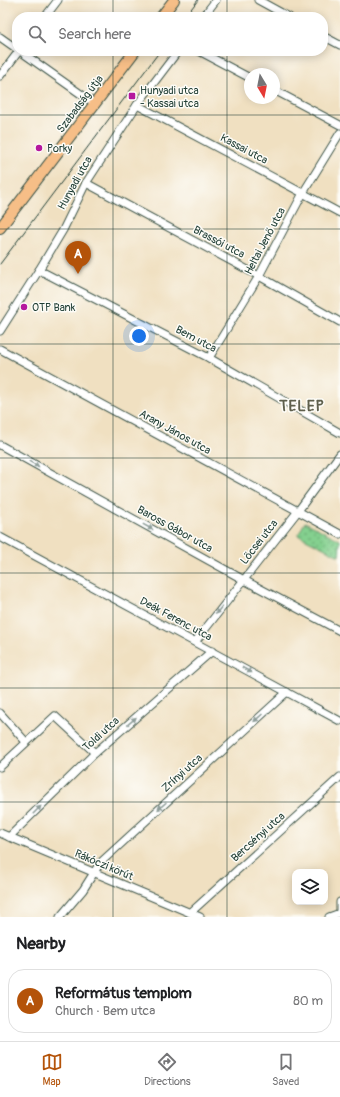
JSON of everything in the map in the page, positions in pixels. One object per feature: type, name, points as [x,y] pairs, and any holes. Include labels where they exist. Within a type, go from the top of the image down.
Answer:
[{"type":"main road","points":[[165,12],[174,0]]},
{"type":"main road","name":"Szabadság útja","points":[[0,228],[131,56]]},
{"type":"street","points":[[49,12],[58,0]]},
{"type":"street","points":[[207,12],[216,0]]},
{"type":"street","points":[[258,0],[280,12]]},
{"type":"street","points":[[0,37],[12,45]]},
{"type":"street","points":[[328,39],[340,45]]},
{"type":"street","points":[[0,76],[15,56]]},
{"type":"street","points":[[27,56],[95,104]]},
{"type":"street","name":"Hunyadi utca","points":[[0,331],[63,230],[86,183],[137,105],[174,56]]},
{"type":"street","points":[[208,56],[244,75]]},
{"type":"street","points":[[280,93],[340,125]]},
{"type":"street","name":"Kassai utca","points":[[137,105],[340,213]]},
{"type":"street","name":"Heltai Jenő utca","points":[[209,358],[259,276],[303,193],[340,133]]},
{"type":"street","name":"Brassói utca","points":[[86,183],[259,276],[340,322]]},
{"type":"street","name":"Bem utca","points":[[39,270],[209,358],[340,433]]},
{"type":"street","name":"Arany János utca","points":[[0,349],[340,534]]},
{"type":"street","name":"Baross Gábor utca","points":[[0,445],[244,580],[340,631]]},
{"type":"street","name":"Lőcsei utca","points":[[195,642],[298,511],[340,454]]},
{"type":"street","name":"Deák Ferenc utca","points":[[0,537],[340,721]]},
{"type":"street","name":"Toldi utca","points":[[3,836],[212,651]]},
{"type":"street","name":"Zrínyi utca","points":[[60,917],[83,890],[100,863],[287,692]]},
{"type":"street","points":[[0,713],[26,742]]},
{"type":"street","points":[[0,767],[55,716],[95,753]]},
{"type":"street","name":"Bercsényi utca","points":[[190,913],[340,777]]},
{"type":"street","name":"Rákóczi körút","points":[[3,836],[94,872],[200,917]]},
{"type":"street","points":[[329,917],[340,913],[340,902]]},
{"type":"green space","points":[[305,522],[340,540],[339,556],[298,535]]},
{"type":"tram line","points":[[189,12],[198,0]]},
{"type":"tram line","points":[[0,264],[156,56]]},
{"type":"place","name":"Hunyadi utca - Kassai utca","points":[[132,96]]},
{"type":"place","name":"Porky","points":[[39,148]]},
{"type":"place","name":"Református templom","points":[[78,274]]},
{"type":"place","name":"OTP Bank","points":[[24,307]]},
{"type":"district","name":"TELEP","points":[[302,406]]}]
